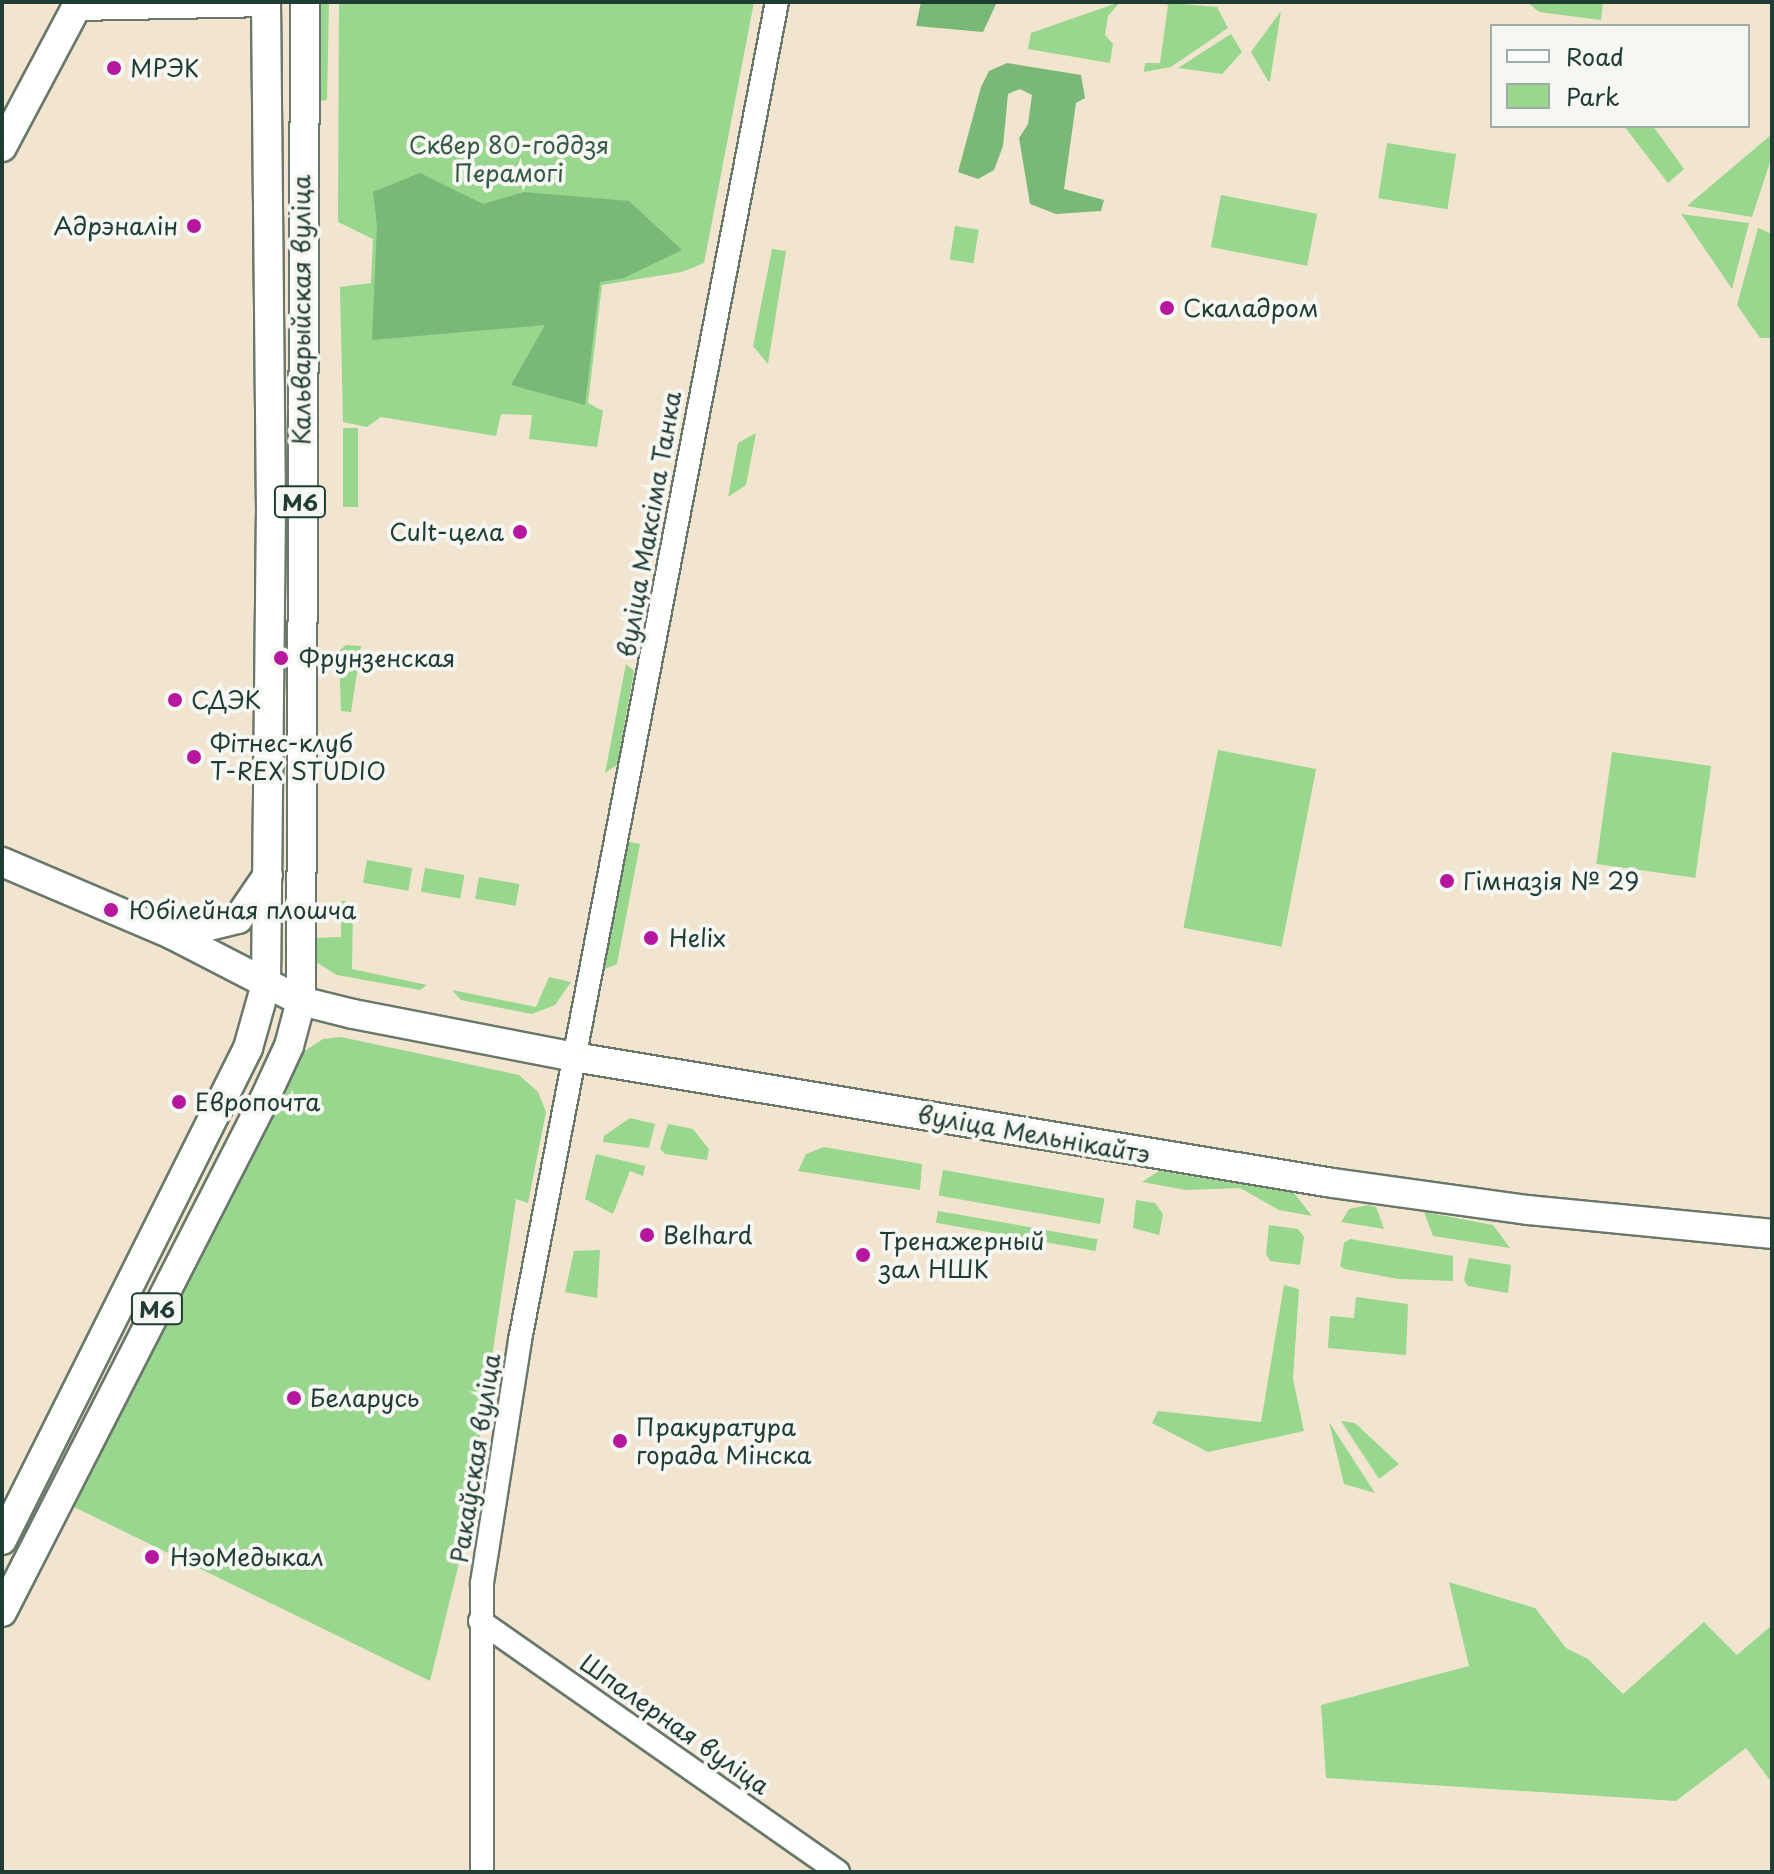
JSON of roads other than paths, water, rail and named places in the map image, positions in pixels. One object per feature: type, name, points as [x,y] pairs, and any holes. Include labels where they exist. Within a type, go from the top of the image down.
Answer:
[{"type":"main road","points":[[2,147],[76,4],[264,2]]},
{"type":"main road","name":"Кальварыйская вуліца","points":[[264,2],[270,870],[266,984]]},
{"type":"main road","name":"Кальварыйская вуліца","points":[[301,1001],[305,2]]},
{"type":"main road","name":"вуліца Мельнікайтэ","points":[[2,862],[173,935],[301,1001],[353,1014],[574,1057],[1361,1187],[1606,1219],[1772,1234]]},
{"type":"main road","points":[[173,935],[238,919],[270,870]]},
{"type":"main road","name":"М6","points":[[2,1540],[248,1048],[266,984]]},
{"type":"main road","name":"М6","points":[[2,1612],[289,1046],[301,1001]]},
{"type":"main road","points":[[289,1046],[314,1023],[353,1014]]},
{"type":"street","name":"вуліца Максіма Танка","points":[[574,1057],[747,137],[776,12]]},
{"type":"street","name":"Ракаўская вуліца","points":[[482,1872],[486,1767],[480,1621],[520,1340],[574,1057]]},
{"type":"street","name":"Шпалерная вуліца","points":[[480,1621],[838,1872]]},
{"type":"place","name":"МРЭК","points":[[114,68]]},
{"type":"place","name":"Адрэналін","points":[[194,226]]},
{"type":"place","name":"Скаладром","points":[[1167,308]]},
{"type":"place","name":"Cult-цела","points":[[520,532]]},
{"type":"place","name":"Фрунзенская","points":[[281,658]]},
{"type":"place","name":"СДЭК","points":[[175,700]]},
{"type":"place","name":"Фітнес-клуб T-REX STUDIO","points":[[194,757]]},
{"type":"place","name":"Гімназія № 29","points":[[1447,881]]},
{"type":"place","name":"Юбілейная плошча","points":[[111,910]]},
{"type":"place","name":"Helix","points":[[651,938]]},
{"type":"place","name":"Европочта","points":[[179,1102]]},
{"type":"place","name":"Belhard","points":[[647,1235]]},
{"type":"place","name":"Тренажерный зал НШК","points":[[863,1255]]},
{"type":"place","name":"Беларусь","points":[[294,1398]]},
{"type":"place","name":"Пракуратура горада Мінска","points":[[620,1441]]},
{"type":"place","name":"НэоМедыкал","points":[[152,1557]]},
{"type":"park label","name":"Сквер 80-годдзя Перамогі","points":[[509,159]]}]
